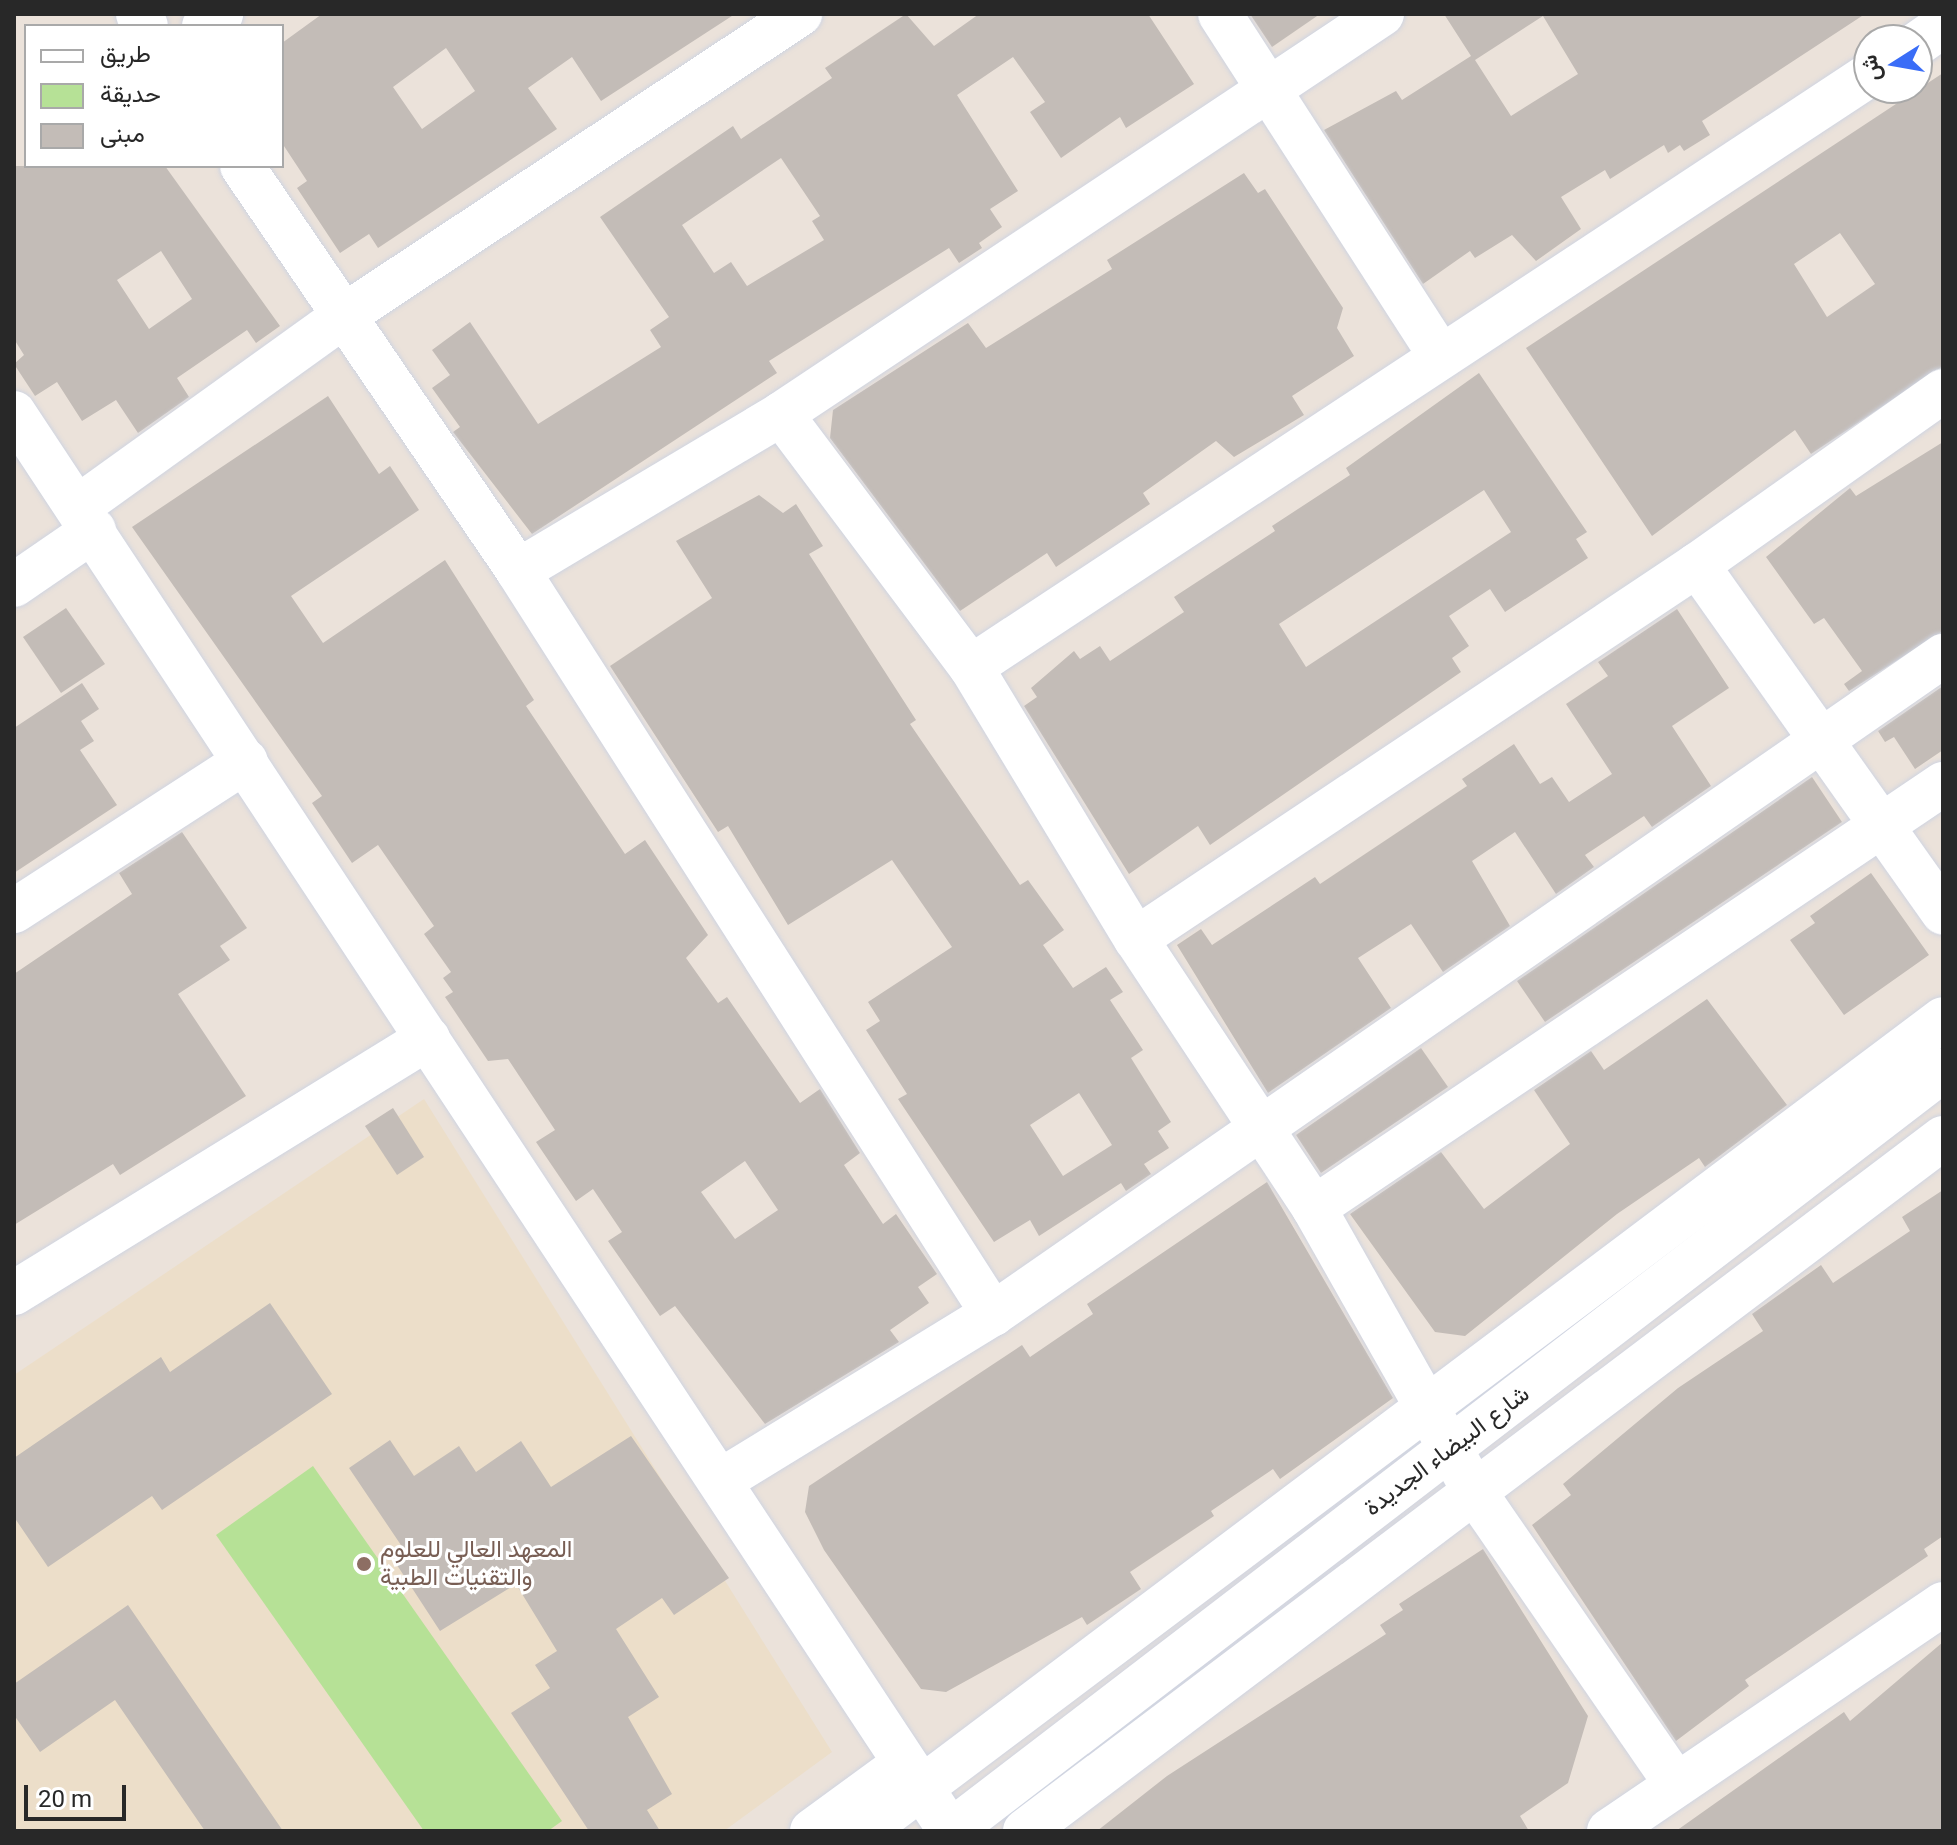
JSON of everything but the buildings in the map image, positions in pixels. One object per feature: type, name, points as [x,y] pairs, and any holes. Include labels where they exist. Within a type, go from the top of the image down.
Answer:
[{"type":"street","points":[[14,585],[86,519],[345,315],[800,14]]},
{"type":"street","points":[[1220,14],[1440,356]]},
{"type":"street","points":[[518,571],[781,414],[1267,87],[1382,14]]},
{"type":"street","points":[[971,667],[1853,85]]},
{"type":"street","points":[[243,168],[518,571],[993,1314]]},
{"type":"street","points":[[1136,939],[1697,565],[1943,391]]},
{"type":"street","points":[[14,413],[951,1831]]},
{"type":"street","points":[[781,414],[971,667],[1136,939],[1314,1208],[1474,1491],[1676,1784]]},
{"type":"street","points":[[1697,565],[1823,737],[1943,913]]},
{"type":"street","points":[[720,1481],[993,1314],[1260,1125],[1943,656]]},
{"type":"street","points":[[14,911],[246,761]]},
{"type":"street","points":[[1314,1208],[1943,784]]},
{"type":"street","points":[[812,1831],[913,1775],[1427,1407],[1943,1019]]},
{"type":"street","points":[[14,1293],[428,1038]]},
{"type":"street","name":"شارع البيضاء الجديدة","points":[[951,1831],[1941,1077]]},
{"type":"street","name":"شارع البيضاء الجديدة","points":[[1025,1831],[1943,1138]]},
{"type":"street","points":[[1610,1831],[1943,1604]]},
{"type":"street","points":[[864,1831],[913,1775]]},
{"type":"shaded area","name":"المعهد العالي للعلوم والتقنيات الطبية","points":[[424,1099],[832,1752],[724,1831],[14,1831],[14,1375]]},
{"type":"green space","points":[[313,1466],[562,1821],[548,1831],[424,1831],[216,1535]]},
{"type":"place","name":"المعهد العالي للعلوم والتقنيات الطبية","points":[[364,1564]]}]
